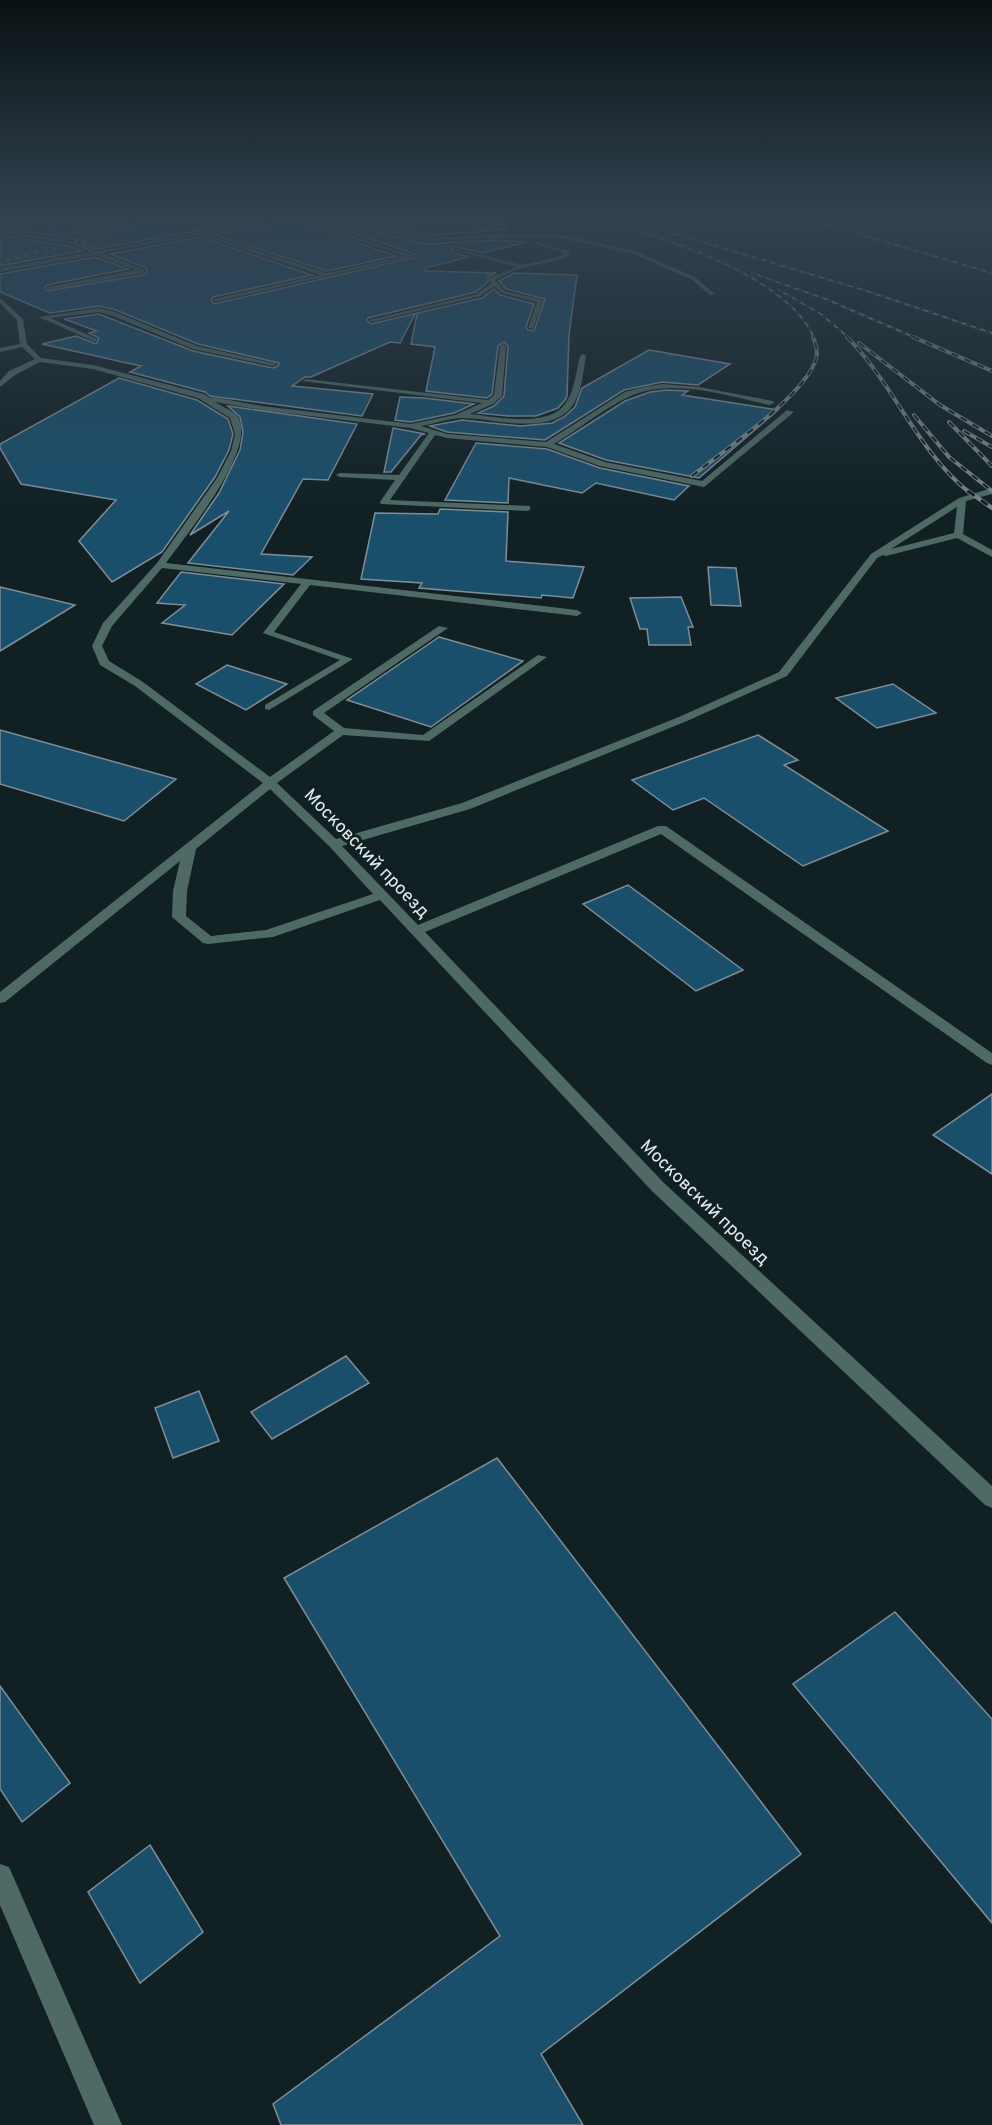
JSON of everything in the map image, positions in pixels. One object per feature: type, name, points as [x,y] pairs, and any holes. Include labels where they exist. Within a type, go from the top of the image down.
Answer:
[{"type":"street","points":[[0,385],[12,373],[39,360],[24,345],[11,315],[42,317],[65,314]]},
{"type":"street","points":[[116,314],[195,348],[273,364]]},
{"type":"street","points":[[372,320],[397,314]]},
{"type":"street","points":[[531,328],[536,314]]},
{"type":"street","points":[[42,317],[95,340]]},
{"type":"street","points":[[0,350],[24,345]]},
{"type":"street","points":[[411,426],[463,416],[482,408],[498,396],[502,346]]},
{"type":"street","points":[[463,416],[532,421],[559,417],[569,405],[583,356]]},
{"type":"street","name":"Московский проезд","points":[[39,360],[93,367],[201,396],[234,417],[239,434],[221,478],[160,565],[107,625],[97,646],[104,663],[139,684],[270,783],[334,844],[658,1187],[992,1499]]},
{"type":"street","points":[[306,381],[490,402]]},
{"type":"street","points":[[548,445],[628,394],[642,388],[666,387],[699,390],[770,403]]},
{"type":"street","points":[[201,396],[262,408],[411,426],[433,433],[548,445],[603,464],[704,484],[790,412]]},
{"type":"street","points":[[433,433],[384,502],[527,508]]},
{"type":"street","points":[[340,475],[401,478]]},
{"type":"street","points":[[334,844],[466,806],[683,719],[783,674],[874,556],[962,500],[992,491]]},
{"type":"street","points":[[958,536],[962,500]]},
{"type":"street","points":[[874,556],[958,536],[992,554]]},
{"type":"street","points":[[160,565],[577,613]]},
{"type":"street","points":[[269,707],[348,659],[268,633],[308,582]]},
{"type":"street","points":[[443,628],[317,713],[341,731],[425,739],[542,657]]},
{"type":"street","points":[[0,999],[270,783],[341,731]]},
{"type":"street","points":[[416,930],[662,829],[992,1060]]},
{"type":"street","points":[[190,846],[180,891],[179,917],[208,940],[268,934],[382,895]]},
{"type":"street","points":[[0,1876],[108,2125]]},
{"type":"building","points":[[99,314],[193,351],[273,368],[279,363],[198,344],[126,314],[384,314],[368,318],[371,324],[415,314],[400,343],[390,342],[311,377],[305,377],[292,386],[373,394],[362,416],[210,396],[205,392],[130,372],[141,366],[42,344],[76,336],[96,344],[99,338],[89,333],[97,331],[64,319]]},
{"type":"building","points":[[415,314],[530,314],[526,327],[534,331],[540,314],[572,314],[565,400],[558,408],[536,416],[478,413],[494,406],[504,396],[508,346],[504,342],[498,346],[492,394],[487,398],[426,391],[435,347],[411,344]]},
{"type":"building","points":[[649,350],[730,364],[698,385],[662,382],[624,390],[545,440],[447,432],[430,426],[462,420],[521,426],[552,423],[564,417],[575,407],[582,388]]},
{"type":"building","points":[[119,378],[197,400],[228,419],[233,434],[229,450],[215,477],[162,552],[112,582],[79,541],[116,500],[21,484],[0,448],[0,444]]},
{"type":"building","points":[[688,391],[682,395],[778,410],[699,478],[606,460],[559,443],[625,401],[650,392]]},
{"type":"building","points":[[400,397],[474,404],[454,413],[411,422],[395,420]]},
{"type":"building","points":[[228,406],[357,424],[328,480],[303,479],[261,554],[312,557],[293,575],[188,563],[229,511],[190,535],[219,493],[240,450],[243,432],[240,417]]},
{"type":"building","points":[[393,428],[425,434],[421,435],[391,472],[384,472]]},
{"type":"building","points":[[476,443],[547,449],[600,468],[689,486],[674,500],[596,483],[582,493],[509,478],[508,503],[445,500]]},
{"type":"building","points":[[440,509],[508,512],[506,561],[584,567],[573,598],[542,595],[541,598],[419,588],[422,583],[361,579],[375,513],[438,514]]},
{"type":"building","points":[[708,567],[736,568],[741,606],[711,605]]},
{"type":"building","points":[[181,572],[284,584],[232,635],[162,623],[185,605],[157,603]]},
{"type":"building","points":[[0,587],[75,605],[0,651]]},
{"type":"building","points":[[681,597],[693,627],[688,627],[691,645],[649,645],[647,629],[640,629],[630,598]]},
{"type":"building","points":[[439,637],[523,661],[431,727],[347,700]]},
{"type":"building","points":[[227,665],[287,684],[246,710],[196,684]]},
{"type":"building","points":[[893,684],[936,713],[877,728],[836,698]]},
{"type":"building","points":[[0,730],[176,779],[124,821],[0,784]]},
{"type":"building","points":[[758,735],[798,760],[784,765],[888,831],[803,866],[704,798],[673,810],[632,780]]},
{"type":"building","points":[[628,885],[743,970],[696,991],[583,904]]},
{"type":"building","points":[[992,1094],[992,1174],[933,1135]]},
{"type":"building","points":[[346,1356],[369,1383],[272,1439],[251,1412]]},
{"type":"building","points":[[199,1391],[219,1441],[173,1458],[155,1408]]},
{"type":"building","points":[[497,1458],[801,1854],[541,2054],[583,2125],[281,2125],[273,2104],[500,1936],[284,1578]]},
{"type":"building","points":[[895,1612],[992,1719],[992,1923],[793,1684]]},
{"type":"building","points":[[0,1686],[70,1783],[22,1822],[0,1789]]},
{"type":"building","points":[[150,1845],[203,1932],[140,1983],[88,1892]]},
{"type":"railway","points":[[798,314],[814,338]]},
{"type":"railway","points":[[821,314],[849,338]]},
{"type":"railway","points":[[861,314],[916,338]]},
{"type":"railway","points":[[936,314],[992,333]]},
{"type":"railway","points":[[692,476],[762,422],[796,389],[809,374],[816,359],[813,337]]},
{"type":"railway","points":[[847,337],[879,375],[935,458],[970,493]]},
{"type":"railway","points":[[913,337],[992,371]]},
{"type":"railway","points":[[859,343],[940,405],[992,436]]},
{"type":"railway","points":[[914,415],[949,457],[992,491]]},
{"type":"railway","points":[[949,422],[992,466]]},
{"type":"railway","points":[[964,431],[992,447]]},
{"type":"railway","points":[[968,491],[992,508]]}]
